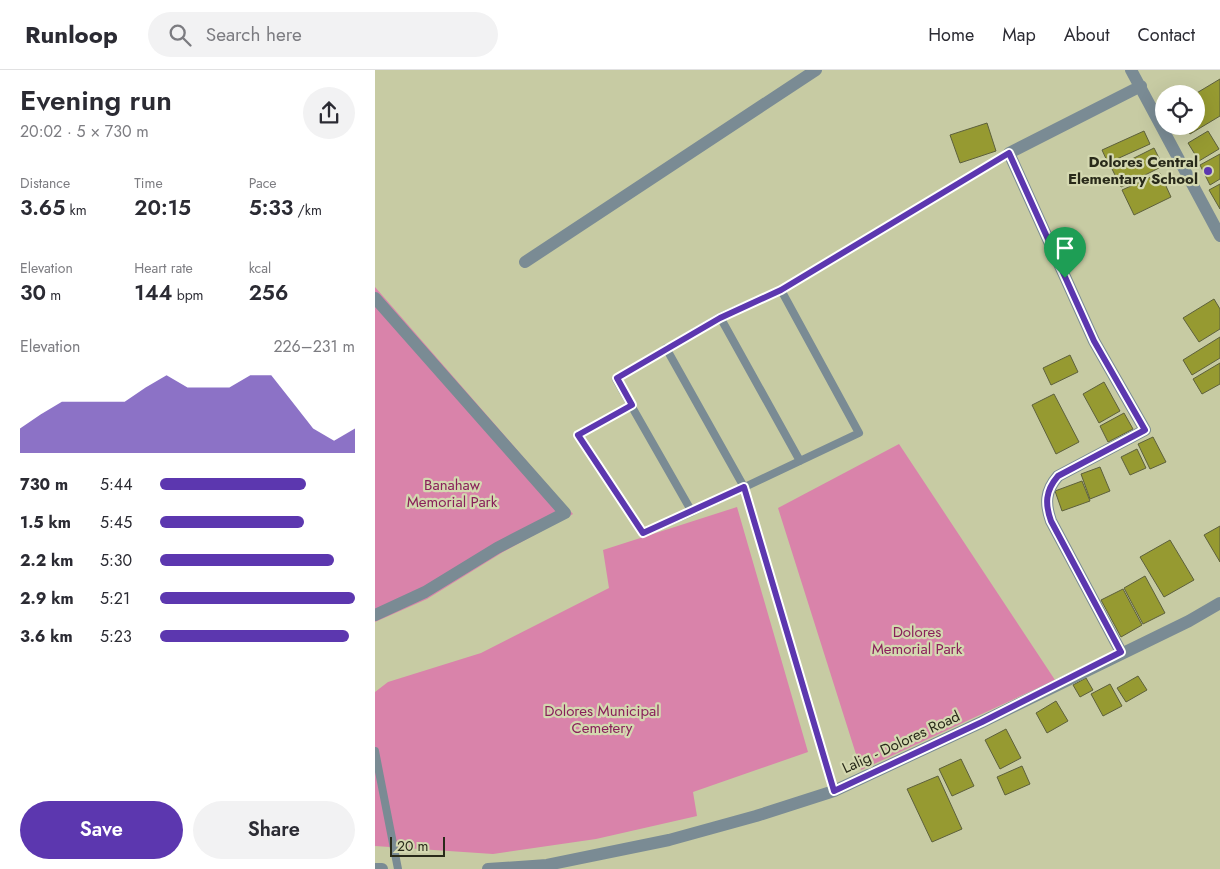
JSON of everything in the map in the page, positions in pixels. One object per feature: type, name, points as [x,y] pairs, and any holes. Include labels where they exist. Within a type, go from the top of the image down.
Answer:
[{"type":"street","points":[[525,262],[816,70]]},
{"type":"street","points":[[1131,70],[1220,236]]},
{"type":"street","points":[[1121,652],[1051,521],[1046,497],[1050,485],[1058,476],[1145,430],[1094,341],[1009,153],[1141,86]]},
{"type":"street","points":[[375,298],[565,513],[497,548],[425,592],[377,611]]},
{"type":"street","name":"Lalig - Dolores Road","points":[[488,869],[547,865],[652,843],[756,816],[834,791],[982,722],[1121,652],[1189,621],[1220,603]]},
{"type":"street","points":[[375,868],[382,869]]},
{"type":"lane","points":[[693,512],[617,378],[720,318],[781,290],[1009,153]]},
{"type":"lane","points":[[632,405],[578,435],[643,533],[693,512],[859,433],[781,290]]},
{"type":"lane","points":[[720,318],[800,461]]},
{"type":"lane","points":[[666,348],[744,487],[834,791]]},
{"type":"lane","points":[[375,750],[398,869]]},
{"type":"green space","name":"Banahaw Memorial Park","points":[[375,287],[573,514],[503,552],[427,599],[375,622]]},
{"type":"green space","name":"Dolores Memorial Park","points":[[899,444],[1055,680],[861,770],[778,508]]},
{"type":"green space","name":"Dolores Municipal Cemetery","points":[[737,507],[808,752],[693,792],[697,816],[596,839],[493,854],[375,846],[375,692],[388,682],[481,653],[609,588],[603,550]]},
{"type":"building","points":[[1220,79],[1220,116],[1205,125],[1205,88]]},
{"type":"building","points":[[987,123],[996,151],[960,163],[950,135]]},
{"type":"building","points":[[1144,131],[1150,144],[1108,163],[1102,150]]},
{"type":"building","points":[[1208,131],[1219,149],[1199,161],[1188,143],[1201,135],[1205,135]]},
{"type":"building","points":[[1154,148],[1163,166],[1121,187],[1112,169]]},
{"type":"building","points":[[1220,154],[1220,179],[1210,185],[1200,165]]},
{"type":"building","points":[[1160,173],[1171,197],[1134,215],[1122,190]]},
{"type":"building","points":[[1220,184],[1220,209],[1209,190]]},
{"type":"building","points":[[1214,299],[1220,309],[1220,329],[1199,342],[1183,318]]},
{"type":"building","points":[[1220,337],[1220,358],[1192,375],[1183,360]]},
{"type":"building","points":[[1070,355],[1078,372],[1051,385],[1043,368]]},
{"type":"building","points":[[1220,363],[1220,384],[1202,394],[1193,379]]},
{"type":"building","points":[[1104,382],[1120,411],[1099,423],[1083,394]]},
{"type":"building","points":[[1054,394],[1079,442],[1056,454],[1032,405]]},
{"type":"building","points":[[1124,413],[1133,429],[1108,442],[1100,426]]},
{"type":"building","points":[[1153,437],[1166,462],[1150,469],[1138,444]]},
{"type":"building","points":[[1137,449],[1146,468],[1130,475],[1121,457]]},
{"type":"building","points":[[1100,467],[1110,491],[1090,499],[1081,474]]},
{"type":"building","points":[[1082,481],[1090,501],[1062,511],[1055,491]]},
{"type":"building","points":[[1220,526],[1220,562],[1204,535]]},
{"type":"building","points":[[1170,540],[1194,580],[1164,597],[1140,557]]},
{"type":"building","points":[[1145,576],[1165,613],[1143,624],[1124,588]]},
{"type":"building","points":[[1123,589],[1142,625],[1121,637],[1101,600]]},
{"type":"building","points":[[1138,676],[1147,690],[1126,702],[1117,688]]},
{"type":"building","points":[[1086,678],[1093,690],[1080,697],[1073,685]]},
{"type":"building","points":[[1110,684],[1122,706],[1103,716],[1091,694]]},
{"type":"building","points":[[1056,701],[1068,721],[1047,733],[1036,713]]},
{"type":"building","points":[[1006,729],[1021,758],[1000,769],[985,740]]},
{"type":"building","points":[[961,759],[974,786],[952,796],[939,769]]},
{"type":"building","points":[[1022,766],[1030,784],[1005,795],[997,777]]},
{"type":"building","points":[[938,776],[962,829],[932,842],[907,789]]},
{"type":"place","name":"Dolores Central Elementary School","points":[[1208,171]]},
{"type":"route","points":[[1009,153],[1065,278],[1094,341],[1145,430],[1058,476],[1050,485],[1046,497],[1047,510],[1051,521],[1121,652],[982,722],[834,791],[744,487],[693,512],[643,533],[578,435],[632,405],[617,378],[720,318],[781,290],[1009,153]]}]
